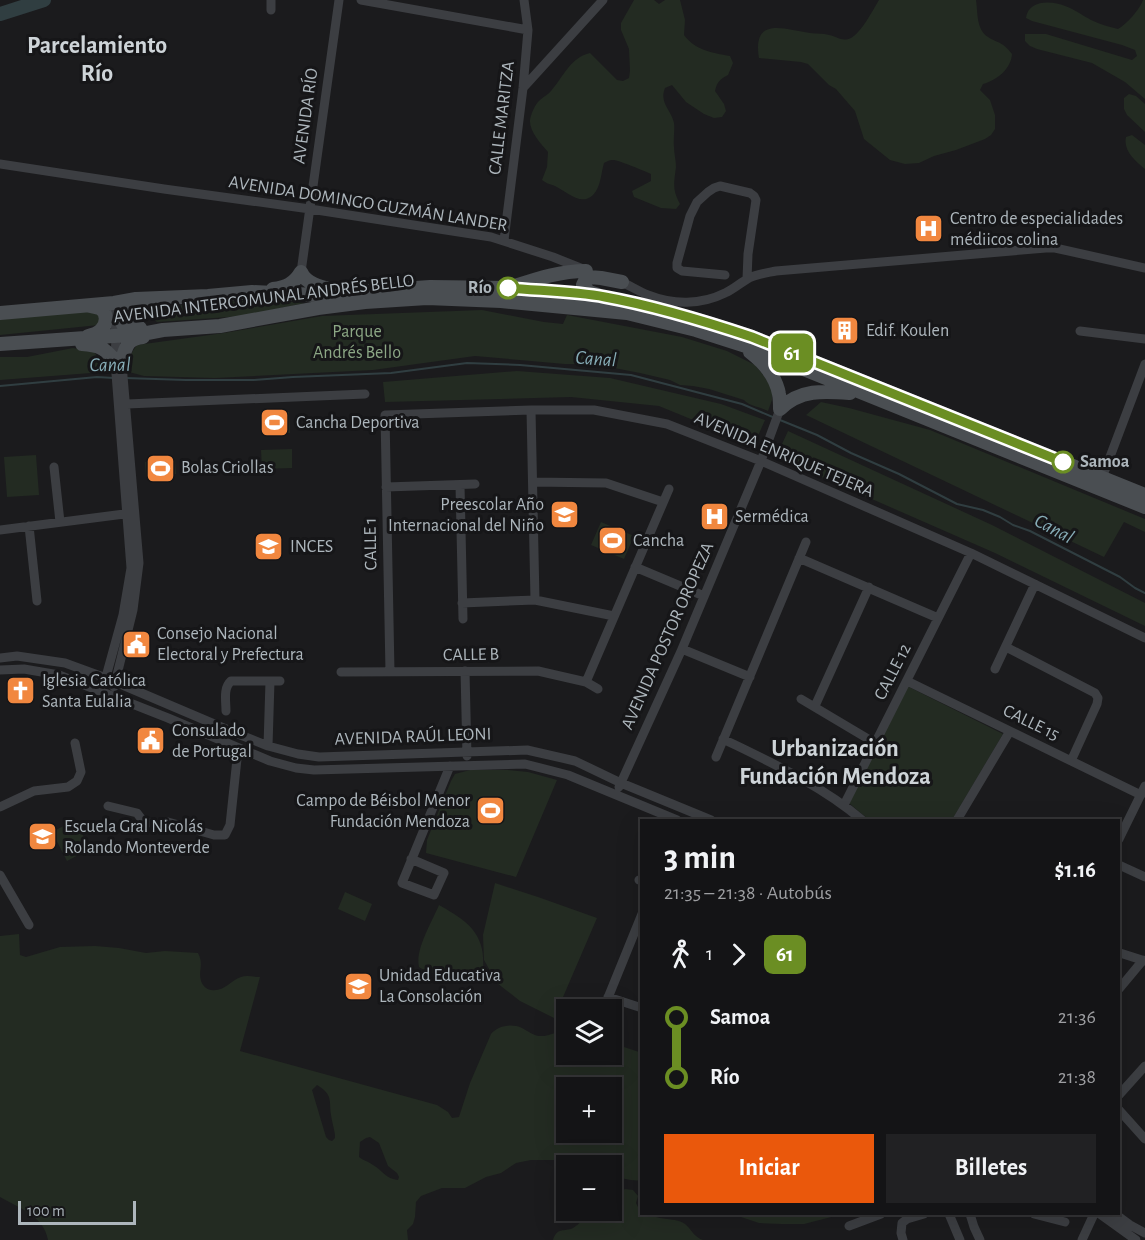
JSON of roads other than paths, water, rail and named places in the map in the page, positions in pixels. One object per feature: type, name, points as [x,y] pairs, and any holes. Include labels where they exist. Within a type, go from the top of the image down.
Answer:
[{"type":"main road","points":[[508,288],[553,274],[586,271]]},
{"type":"main road","points":[[264,293],[289,285],[301,272],[309,282],[347,292]]},
{"type":"main road","points":[[602,297],[585,289],[583,285],[587,279],[594,276],[622,282]]},
{"type":"main road","name":"AVENIDA INTERCOMUNAL ANDRÉS BELLO","points":[[0,313],[136,299],[264,293],[302,295],[430,287],[508,288],[602,297],[698,320],[752,337],[1145,495]]},
{"type":"main road","points":[[164,298],[128,308],[121,316],[124,326],[130,328],[164,330]]},
{"type":"main road","name":"AVENIDA INTERCOMUNAL ANDRÉS BELLO","points":[[0,344],[220,326],[318,308],[427,298],[501,301],[627,313],[696,330],[733,342],[1145,507]]},
{"type":"main road","points":[[84,338],[101,330],[106,318],[104,312],[99,308],[86,305]]},
{"type":"main road","points":[[66,340],[71,343],[100,346],[119,365],[130,341],[158,334],[164,330]]},
{"type":"main road","points":[[733,342],[756,356],[766,367],[779,393],[779,410]]},
{"type":"main road","points":[[779,410],[801,394],[837,392],[863,394]]},
{"type":"street","name":"AVENIDA RÍO","points":[[301,272],[339,0]]},
{"type":"street","points":[[361,0],[528,30]]},
{"type":"street","name":"CALLE MARITZA","points":[[504,240],[528,30],[524,0]]},
{"type":"street","points":[[523,88],[603,0]]},
{"type":"street","name":"AVENIDA DOMINGO GUZMÁN LANDER","points":[[0,164],[504,240],[622,282],[658,298],[677,303],[718,297],[759,274],[1046,248],[1145,268]]},
{"type":"street","points":[[725,275],[682,271],[677,268],[690,216],[697,202],[720,186],[750,193],[756,200],[748,254],[747,279]]},
{"type":"street","points":[[106,693],[111,680],[131,568],[131,513],[124,398],[114,303]]},
{"type":"street","points":[[1080,331],[1145,339]]},
{"type":"street","points":[[1102,478],[1145,364]]},
{"type":"street","points":[[124,398],[365,394]]},
{"type":"street","points":[[531,410],[535,600]]},
{"type":"street","name":"AVENIDA ENRIQUE TEJERA","points":[[385,415],[594,410],[667,424],[761,461],[971,553],[1145,638]]},
{"type":"street","name":"AVENIDA POSTOR OROPEZA","points":[[616,795],[682,649],[761,461],[779,410]]},
{"type":"street","name":"CALLE 1","points":[[385,415],[390,672]]},
{"type":"street","points":[[54,467],[60,522]]},
{"type":"street","points":[[533,482],[606,483],[663,502]]},
{"type":"street","points":[[386,488],[475,484]]},
{"type":"street","points":[[460,485],[463,619]]},
{"type":"street","points":[[586,682],[669,489]]},
{"type":"street","points":[[0,530],[131,513]]},
{"type":"street","points":[[29,526],[37,601]]},
{"type":"street","points":[[716,757],[806,542]]},
{"type":"street","name":"CALLE 12","points":[[844,805],[971,553]]},
{"type":"street","points":[[799,558],[938,618]]},
{"type":"street","points":[[635,567],[704,596]]},
{"type":"street","points":[[995,669],[1035,584]]},
{"type":"street","points":[[815,706],[869,587]]},
{"type":"street","points":[[462,603],[535,600],[614,616]]},
{"type":"street","points":[[1006,647],[1095,693],[1098,698],[1071,761]]},
{"type":"street","points":[[682,649],[750,677]]},
{"type":"street","name":"AVENIDA RAÚL LEONI","points":[[0,658],[16,656],[65,663],[268,746],[298,754],[319,757],[526,750],[575,761],[621,783],[709,819]]},
{"type":"street","name":"AVENIDA RAÚL LEONI","points":[[0,670],[24,669],[59,675],[270,761],[296,768],[319,770],[525,764],[568,775],[675,819]]},
{"type":"street","points":[[465,671],[467,765]]},
{"type":"street","name":"CALLE B","points":[[341,672],[538,671],[586,682],[598,689]]},
{"type":"street","points":[[226,711],[226,688],[231,681],[275,681],[268,746]]},
{"type":"street","name":"CALLE 15","points":[[907,681],[1071,761],[1143,791]]},
{"type":"street","points":[[801,699],[875,743]]},
{"type":"street","points":[[958,819],[1010,731]]},
{"type":"street","points":[[723,739],[796,775],[844,805],[861,819]]},
{"type":"street","points":[[0,807],[34,791],[68,787],[77,781],[81,772],[75,742]]},
{"type":"street","points":[[108,806],[136,813],[143,820],[154,824],[168,822],[214,835],[225,835],[230,825],[237,759],[233,746]]},
{"type":"street","points":[[319,757],[319,770]]},
{"type":"street","points":[[411,859],[444,873],[434,895],[402,883],[411,859],[450,766]]},
{"type":"street","points":[[1120,837],[1143,791]]},
{"type":"street","points":[[1120,865],[1145,877]]},
{"type":"street","points":[[0,875],[29,925]]},
{"type":"street","points":[[640,919],[608,997],[640,1007]]},
{"type":"street","points":[[1120,953],[1144,960],[1120,988]]},
{"type":"street","points":[[1120,1094],[1145,1066]]},
{"type":"street","points":[[1120,1111],[1145,1139]]},
{"type":"street","points":[[849,1226],[878,1215]]},
{"type":"street","points":[[903,1240],[902,1223],[921,1215]]},
{"type":"street","points":[[949,1215],[960,1240]]},
{"type":"street","points":[[970,1215],[980,1240]]},
{"type":"street","points":[[1038,1215],[1065,1222]]},
{"type":"street","points":[[1082,1240],[1094,1215]]},
{"type":"street","points":[[1101,1215],[1136,1240]]},
{"type":"street","points":[[1116,1215],[1145,1233]]},
{"type":"waterway","points":[[0,14],[44,0]]},
{"type":"waterway","name":"Canal","points":[[125,378],[254,380],[391,373],[467,363],[520,365],[631,375],[742,404],[775,418]]},
{"type":"waterway","name":"Canal","points":[[0,386],[97,377],[114,378]]},
{"type":"waterway","name":"Canal","points":[[780,420],[817,435],[957,504],[983,510],[1030,531],[1120,577],[1145,593]]},
{"type":"place","name":"Centro de especialidades médiicos colina","points":[[929,229]]},
{"type":"place","name":"Río","points":[[508,288]]},
{"type":"place","name":"Edif. Koulen","points":[[845,331]]},
{"type":"place","name":"Cancha Deportiva","points":[[275,423]]},
{"type":"place","name":"Samoa","points":[[1063,462]]},
{"type":"place","name":"Bolas Criollas","points":[[160,468]]},
{"type":"place","name":"Preescolar Año Internacional del Niño","points":[[565,515]]},
{"type":"place","name":"Sermédica","points":[[714,517]]},
{"type":"place","name":"Cancha","points":[[612,541]]},
{"type":"place","name":"INCES","points":[[269,547]]},
{"type":"place","name":"Consejo Nacional Electoral y Prefectura","points":[[136,644]]},
{"type":"place","name":"Iglesia Católica Santa Eulalia","points":[[21,691]]},
{"type":"place","name":"Consulado de Portugal","points":[[151,741]]},
{"type":"place","name":"Campo de Béisbol Menor Fundación Mendoza","points":[[491,811]]},
{"type":"place","name":"Escuela Gral Nicolás Rolando Monteverde","points":[[43,837]]},
{"type":"place","name":"Unidad Educativa La Consolación","points":[[358,986]]},
{"type":"district","name":"Parcelamiento Río","points":[[97,60]]},
{"type":"district","name":"Urbanización Fundación Mendoza","points":[[835,763]]},
{"type":"park label","name":"Parque Andrés Bello","points":[[357,342]]}]
